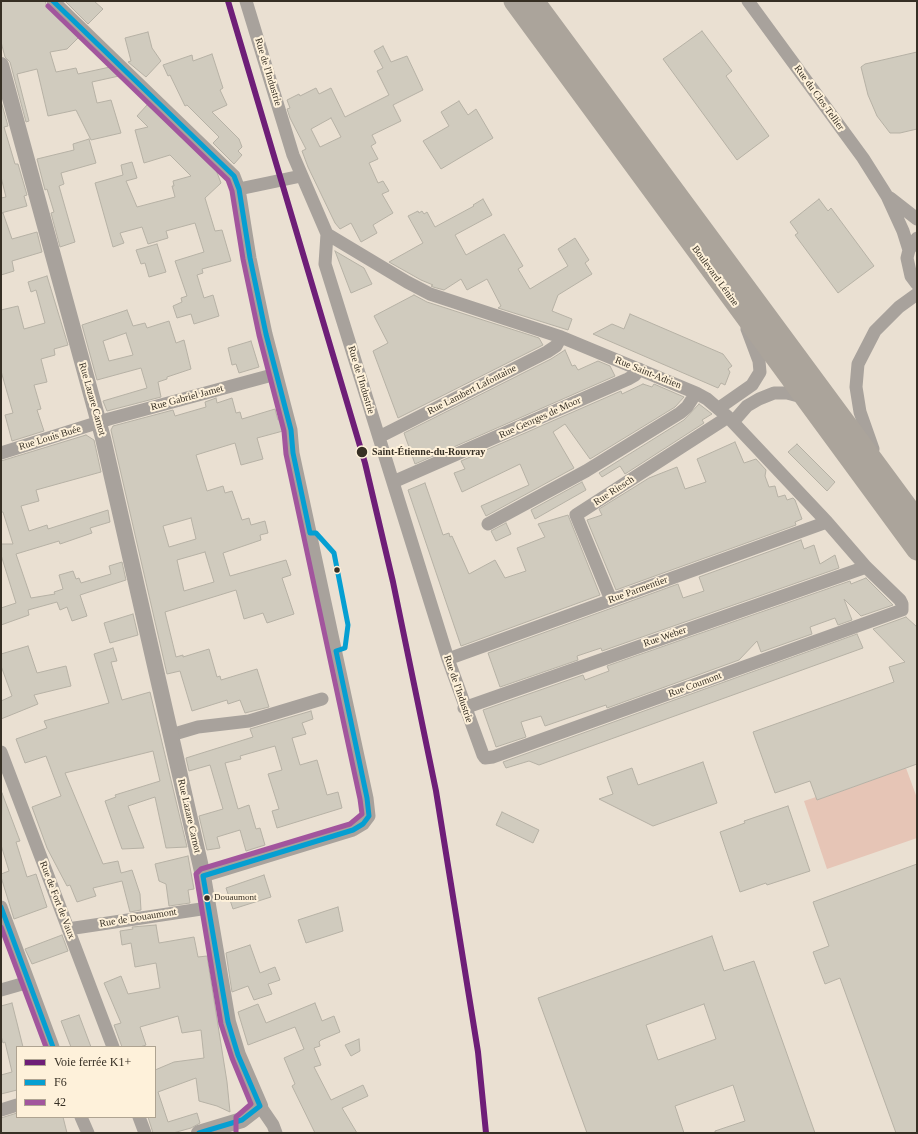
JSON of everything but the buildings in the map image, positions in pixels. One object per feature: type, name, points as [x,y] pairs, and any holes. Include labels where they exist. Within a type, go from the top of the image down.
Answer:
[{"type":"main road","name":"Boulevard Lénine","points":[[514,1],[917,550]]},
{"type":"main road","name":"Boulevard Lénine","points":[[534,1],[917,520]]},
{"type":"street","points":[[53,1],[234,176],[239,189],[250,258],[266,334],[291,430],[293,453],[367,798],[369,816],[363,824],[353,830],[203,876]]},
{"type":"street","name":"Rue de l'Industrie","points":[[246,1],[281,118],[301,176],[328,234],[326,264],[448,659],[480,752],[485,758]]},
{"type":"street","name":"Rue du Clos Tellier","points":[[748,1],[863,158],[887,196],[903,231],[909,250],[908,268],[911,276],[917,284]]},
{"type":"street","name":"Rue Lazare Carnot","points":[[1,66],[98,422],[203,876],[228,1022],[238,1055],[260,1106]]},
{"type":"street","points":[[239,189],[301,176]]},
{"type":"street","name":"Rue du Clos Tellier","points":[[887,196],[917,219]]},
{"type":"street","name":"Rue Saint-Adrien","points":[[328,234],[430,294],[561,337],[696,393],[719,408],[827,522],[866,567],[900,600],[903,607]]},
{"type":"street","points":[[909,250],[917,238]]},
{"type":"street","points":[[883,473],[864,429],[860,412],[856,387],[858,364],[875,332],[899,307],[917,294]]},
{"type":"street","points":[[719,408],[752,385],[760,372],[759,361],[738,307]]},
{"type":"street","name":"Rue Lambert Lafontaine","points":[[379,436],[547,352],[556,346],[561,337]]},
{"type":"street","name":"Rue Georges de Moor","points":[[393,482],[628,379],[635,375],[639,369]]},
{"type":"street","name":"Rue Gabriel Jamet","points":[[98,422],[276,374]]},
{"type":"street","points":[[488,524],[586,471],[680,413],[692,401],[696,393]]},
{"type":"street","points":[[730,420],[747,406],[774,393],[787,393],[806,399]]},
{"type":"street","name":"Rue Riesch","points":[[611,600],[576,515],[730,420]]},
{"type":"street","name":"Rue Louis Buée","points":[[1,452],[98,422]]},
{"type":"street","name":"Rue Parmentier","points":[[448,659],[827,522]]},
{"type":"street","name":"Rue Weber","points":[[464,708],[866,567]]},
{"type":"street","name":"Rue Coumont","points":[[485,758],[493,757],[899,612],[903,607]]},
{"type":"street","points":[[171,735],[198,727],[248,721],[322,700]]},
{"type":"street","name":"Rue de Fort de Vaux","points":[[1,752],[112,1046]]},
{"type":"street","points":[[1,907],[53,1046]]},
{"type":"street","name":"Rue de Douaumont","points":[[68,929],[208,908]]},
{"type":"street","points":[[1,990],[29,982]]},
{"type":"street","points":[[1,1110],[16,1105]]},
{"type":"street","points":[[199,1133],[242,1127],[260,1106],[273,1125],[276,1133]]},
{"type":"street","points":[[81,1118],[88,1133]]},
{"type":"street","points":[[139,1118],[145,1133]]},
{"type":"shaded area","points":[[906,768],[917,798],[917,838],[827,869],[804,801],[816,797],[817,800]]},
{"type":"rail line","name":"K1+","points":[[228,1],[365,463],[393,582],[436,791],[478,1052],[486,1133]]},
{"type":"transit line","name":"F6","points":[[53,1],[234,176],[239,189],[250,258],[266,334],[291,430],[293,453],[310,533],[316,533],[334,553],[348,625],[345,648],[336,651],[367,798],[369,816],[363,824],[353,830],[203,876],[228,1022],[238,1055],[260,1106],[242,1120],[199,1133]]},
{"type":"transit line","name":"42","points":[[48,6],[228,180],[232,191],[243,259],[259,335],[284,431],[286,454],[360,799],[362,814],[350,824],[201,869],[196,874],[221,1024],[232,1058],[251,1104],[236,1117],[236,1133]]},
{"type":"transit line","name":"F6","points":[[1,907],[53,1046]]},
{"type":"transit line","name":"42","points":[[1,927],[46,1046]]},
{"type":"place","name":"Saint-Étienne-du-Rouvray","points":[[362,452]]},
{"type":"place","name":"Douaumont","points":[[207,898]]}]
